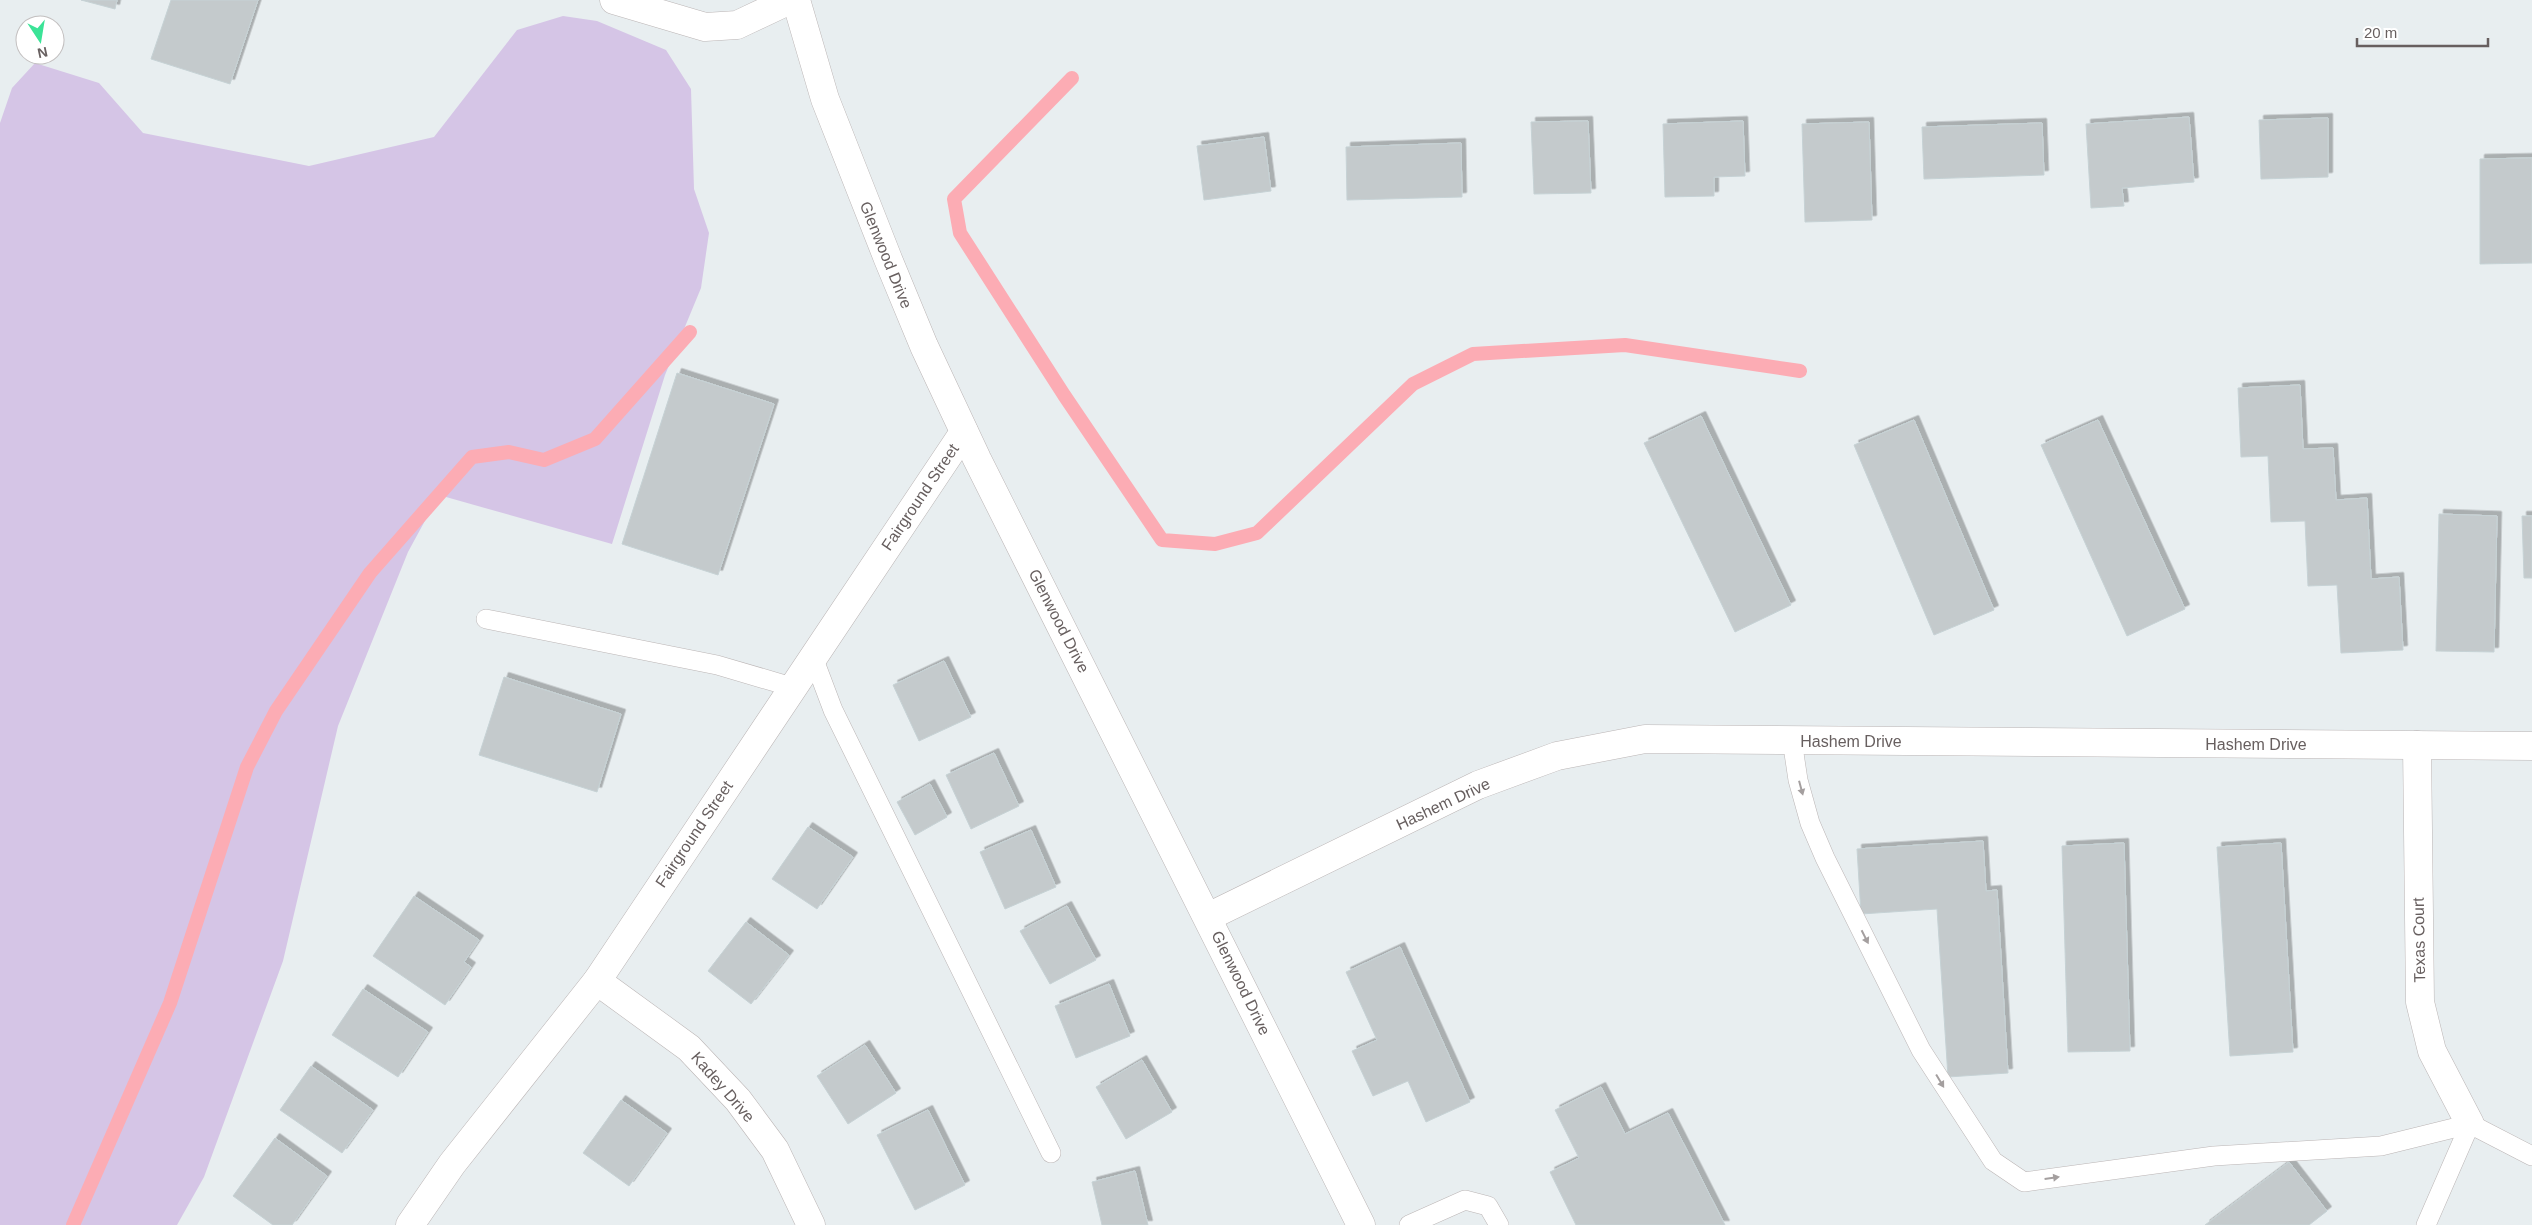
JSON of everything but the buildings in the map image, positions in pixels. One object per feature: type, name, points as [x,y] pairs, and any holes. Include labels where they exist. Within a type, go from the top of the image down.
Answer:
[{"type":"street","points":[[614,0],[705,27],[736,25],[790,0]]},
{"type":"street","name":"Glenwood Drive","points":[[796,0],[828,108],[920,337],[964,432],[1361,1225]]},
{"type":"street","name":"Fairground Street","points":[[410,1225],[452,1164],[597,981],[964,432]]},
{"type":"street","name":"Hashem Drive","points":[[1208,917],[1478,785],[1558,756],[1645,739],[2532,746]]},
{"type":"street","name":"Texas Court","points":[[2417,745],[2420,1002],[2432,1051],[2470,1124]]},
{"type":"street","name":"Kadey Drive","points":[[597,981],[689,1048],[738,1100],[775,1150],[811,1225]]},
{"type":"lane","points":[[486,619],[717,664],[792,687]]},
{"type":"lane","points":[[813,657],[838,719],[1050,1153]]},
{"type":"lane","points":[[1792,740],[1798,780],[1810,823],[1825,858],[1921,1050],[1993,1161],[2024,1182],[2214,1156],[2380,1146],[2470,1124],[2532,1156]]},
{"type":"lane","points":[[2426,1225],[2470,1124]]},
{"type":"lane","points":[[1409,1225],[1465,1200],[1488,1206],[1499,1225]]},
{"type":"shaded area","points":[[563,16],[597,21],[666,50],[691,89],[694,189],[709,233],[701,288],[665,375],[612,544],[439,495],[408,552],[338,726],[283,961],[204,1177],[177,1225],[0,1225],[0,123],[12,88],[33,65],[41,65],[99,83],[143,133],[309,166],[434,137],[517,30]]},
{"type":"waterway","points":[[1072,78],[954,199],[960,233],[1064,395],[1162,540],[1215,544],[1257,533],[1413,384],[1473,354],[1625,345],[1800,371]]},
{"type":"waterway","points":[[73,1225],[170,1003],[247,767],[276,711],[370,573],[472,457],[509,452],[544,460],[595,439],[690,332]]}]
